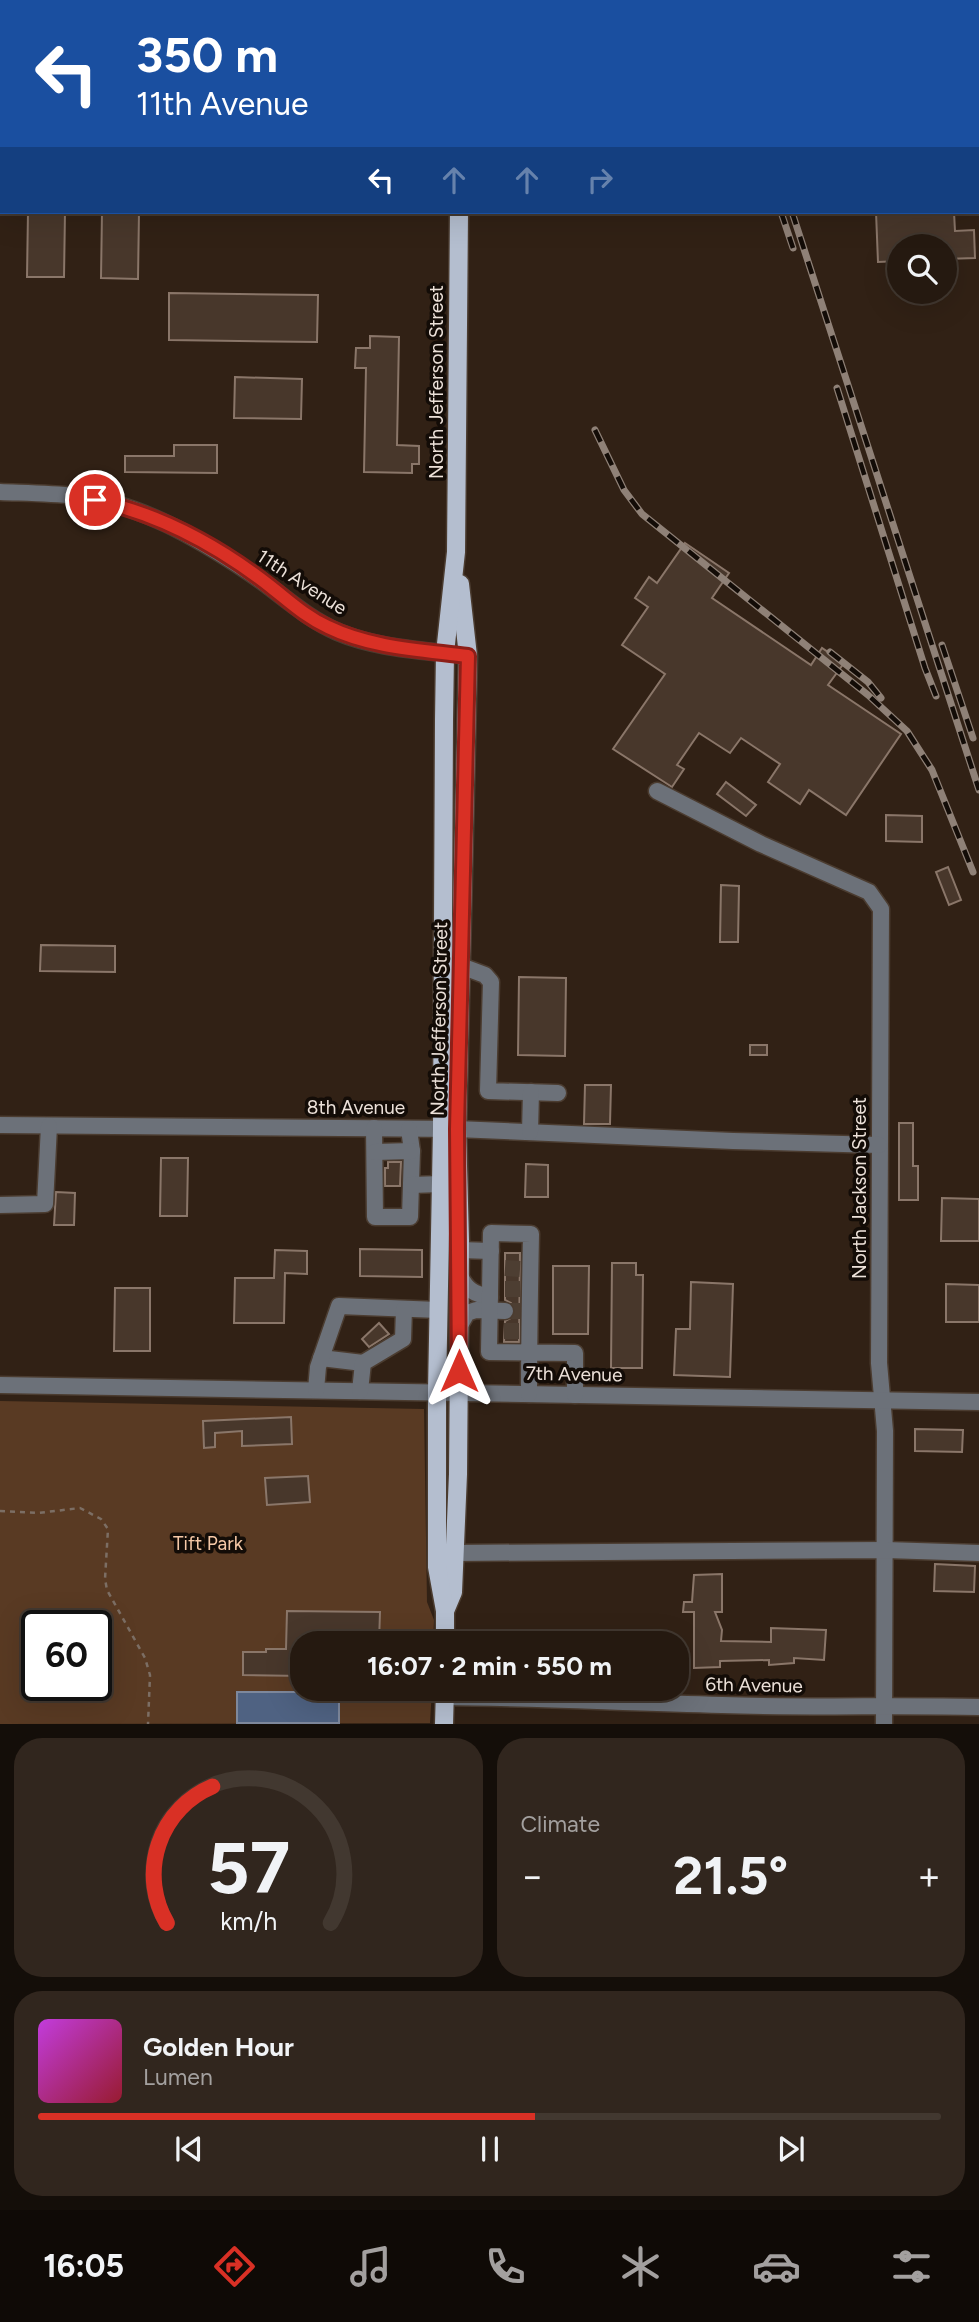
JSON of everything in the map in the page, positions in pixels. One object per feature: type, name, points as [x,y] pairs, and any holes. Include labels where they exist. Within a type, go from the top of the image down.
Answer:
[{"type":"main road","name":"North Jefferson Street","points":[[445,1611],[453,1592],[459,1393],[460,1250],[450,1129],[445,653],[456,552],[459,214]]},
{"type":"main road","name":"North Jefferson Street","points":[[445,1631],[445,1611],[437,1567],[438,1310],[441,1184],[450,1129],[461,966],[468,656],[456,552]]},
{"type":"main road","points":[[444,1701],[444,1724]]},
{"type":"street","name":"11th Avenue","points":[[0,492],[76,496],[146,515],[212,548],[271,587],[297,609],[326,626],[368,642],[468,656]]},
{"type":"street","name":"North Jackson Street","points":[[657,791],[761,844],[869,892],[881,909],[879,1363],[884,1400],[884,1724]]},
{"type":"street","points":[[461,966],[485,975],[491,982],[488,1091],[558,1093]]},
{"type":"street","points":[[530,1132],[531,1092]]},
{"type":"street","name":"8th Avenue","points":[[0,1125],[450,1129],[879,1145]]},
{"type":"street","points":[[0,1205],[45,1204],[49,1126]]},
{"type":"street","points":[[374,1128],[376,1217],[410,1217],[412,1151],[409,1129]]},
{"type":"street","points":[[374,1152],[412,1151]]},
{"type":"street","points":[[411,1185],[441,1184]]},
{"type":"street","points":[[491,1251],[491,1233],[531,1234],[511,1268],[509,1299],[511,1331],[529,1353],[529,1394]]},
{"type":"street","points":[[460,1250],[491,1251],[511,1268]]},
{"type":"street","points":[[511,1268],[511,1331],[489,1352],[575,1353],[575,1395]]},
{"type":"street","points":[[460,1276],[466,1287],[476,1294],[509,1299]]},
{"type":"street","points":[[459,1327],[467,1313],[509,1299]]},
{"type":"street","points":[[316,1390],[321,1357],[339,1306],[438,1310]]},
{"type":"street","points":[[321,1357],[363,1363],[402,1339],[404,1309]]},
{"type":"street","points":[[360,1391],[363,1363]]},
{"type":"street","name":"7th Avenue","points":[[0,1385],[979,1402]]},
{"type":"street","points":[[455,1553],[886,1550],[979,1553]]},
{"type":"street","name":"6th Avenue","points":[[615,1701],[722,1706],[979,1707]]},
{"type":"path","points":[[0,1511],[38,1513],[80,1508],[102,1519],[108,1529],[105,1579],[107,1590],[145,1658],[150,1675],[148,1724]]},
{"type":"green space","name":"Tift Park","points":[[0,1401],[424,1409],[427,1602],[434,1620],[434,1631],[290,1631],[290,1701],[431,1701],[430,1723],[0,1724]]},
{"type":"water","points":[[237,1692],[290,1692],[290,1701],[339,1701],[339,1723],[237,1723]]},
{"type":"building","points":[[28,214],[65,214],[64,277],[27,277]]},
{"type":"building","points":[[102,214],[139,214],[138,279],[101,278]]},
{"type":"building","points":[[876,214],[954,214],[955,231],[974,230],[975,258],[957,259],[957,234],[887,234],[887,262],[878,262]]},
{"type":"building","points":[[169,293],[318,295],[317,342],[169,340]]},
{"type":"building","points":[[370,336],[399,337],[397,445],[419,446],[419,464],[412,464],[412,473],[364,472],[366,368],[355,368],[356,348],[370,348]]},
{"type":"building","points":[[235,377],[302,379],[301,419],[234,418]]},
{"type":"building","points":[[174,445],[217,445],[217,473],[125,472],[125,456],[174,456]]},
{"type":"building","points":[[685,543],[729,573],[712,598],[811,665],[822,648],[844,663],[828,685],[901,734],[846,815],[809,790],[800,804],[768,782],[780,764],[741,738],[730,753],[699,733],[677,765],[684,769],[672,787],[613,749],[665,674],[622,645],[648,607],[635,598],[649,577],[657,583]]},
{"type":"building","points":[[726,782],[756,805],[746,816],[717,794]]},
{"type":"building","points":[[886,815],[922,816],[922,842],[886,841]]},
{"type":"building","points":[[948,867],[961,900],[949,905],[936,872]]},
{"type":"building","points":[[721,885],[739,886],[738,942],[720,942]]},
{"type":"building","points":[[41,945],[115,946],[115,972],[40,971]]},
{"type":"building","points":[[519,977],[566,978],[565,1056],[518,1055]]},
{"type":"building","points":[[750,1045],[767,1045],[767,1055],[750,1055]]},
{"type":"building","points":[[585,1085],[611,1085],[610,1124],[584,1124]]},
{"type":"building","points":[[899,1123],[913,1123],[913,1166],[918,1166],[918,1200],[899,1200]]},
{"type":"building","points":[[161,1158],[188,1158],[187,1216],[160,1216]]},
{"type":"building","points":[[388,1162],[401,1162],[400,1186],[385,1186],[385,1168],[388,1168]]},
{"type":"building","points":[[526,1164],[548,1165],[548,1197],[525,1197]]},
{"type":"building","points":[[56,1192],[75,1193],[74,1225],[54,1225]]},
{"type":"building","points":[[942,1198],[979,1199],[979,1241],[941,1241]]},
{"type":"building","points":[[360,1249],[422,1250],[422,1277],[360,1276]]},
{"type":"building","points":[[275,1250],[307,1251],[307,1274],[285,1273],[284,1323],[234,1323],[235,1278],[274,1278]]},
{"type":"building","points":[[505,1253],[520,1253],[519,1342],[504,1342],[505,1321],[513,1317],[515,1311],[511,1303],[505,1300]]},
{"type":"building","points":[[612,1263],[636,1263],[636,1275],[643,1275],[642,1368],[611,1368]]},
{"type":"building","points":[[553,1266],[589,1266],[588,1334],[553,1334]]},
{"type":"building","points":[[691,1282],[733,1284],[730,1377],[674,1375],[676,1329],[690,1329]]},
{"type":"building","points":[[946,1284],[979,1285],[979,1322],[946,1322]]},
{"type":"building","points":[[115,1288],[150,1288],[150,1351],[114,1351]]},
{"type":"building","points":[[379,1323],[389,1334],[369,1347],[362,1339]]},
{"type":"building","points":[[291,1417],[292,1444],[242,1446],[242,1431],[215,1433],[215,1447],[204,1448],[203,1421]]},
{"type":"building","points":[[915,1429],[963,1430],[962,1452],[915,1451]]},
{"type":"building","points":[[308,1476],[310,1502],[267,1505],[265,1478]]},
{"type":"building","points":[[935,1564],[975,1566],[974,1592],[934,1591]]},
{"type":"building","points":[[722,1574],[722,1612],[715,1612],[722,1630],[721,1641],[771,1642],[771,1628],[826,1630],[824,1660],[794,1658],[794,1663],[769,1665],[769,1660],[720,1661],[720,1667],[694,1668],[694,1612],[683,1612],[684,1602],[692,1602],[694,1575]]},
{"type":"building","points":[[287,1611],[380,1612],[379,1631],[290,1631],[290,1676],[243,1675],[243,1652],[286,1649]]},
{"type":"tunnel","points":[[505,1268],[520,1269]]},
{"type":"tunnel","points":[[505,1289],[520,1289]]},
{"type":"tunnel","points":[[505,1311],[520,1311]]},
{"type":"tunnel","points":[[504,1331],[519,1331]]},
{"type":"railway","points":[[782,214],[793,248]]},
{"type":"railway","points":[[793,214],[979,790]]},
{"type":"railway","points":[[837,388],[936,696]]},
{"type":"railway","points":[[595,430],[624,490],[642,514],[868,695],[907,731],[932,770],[973,872]]},
{"type":"railway","points":[[942,645],[973,738]]},
{"type":"railway","points":[[830,652],[868,682],[881,698]]},
{"type":"route","points":[[95,500],[146,515],[212,548],[271,587],[297,609],[340,632],[368,642],[468,656],[457,1129],[459,1371]]}]
